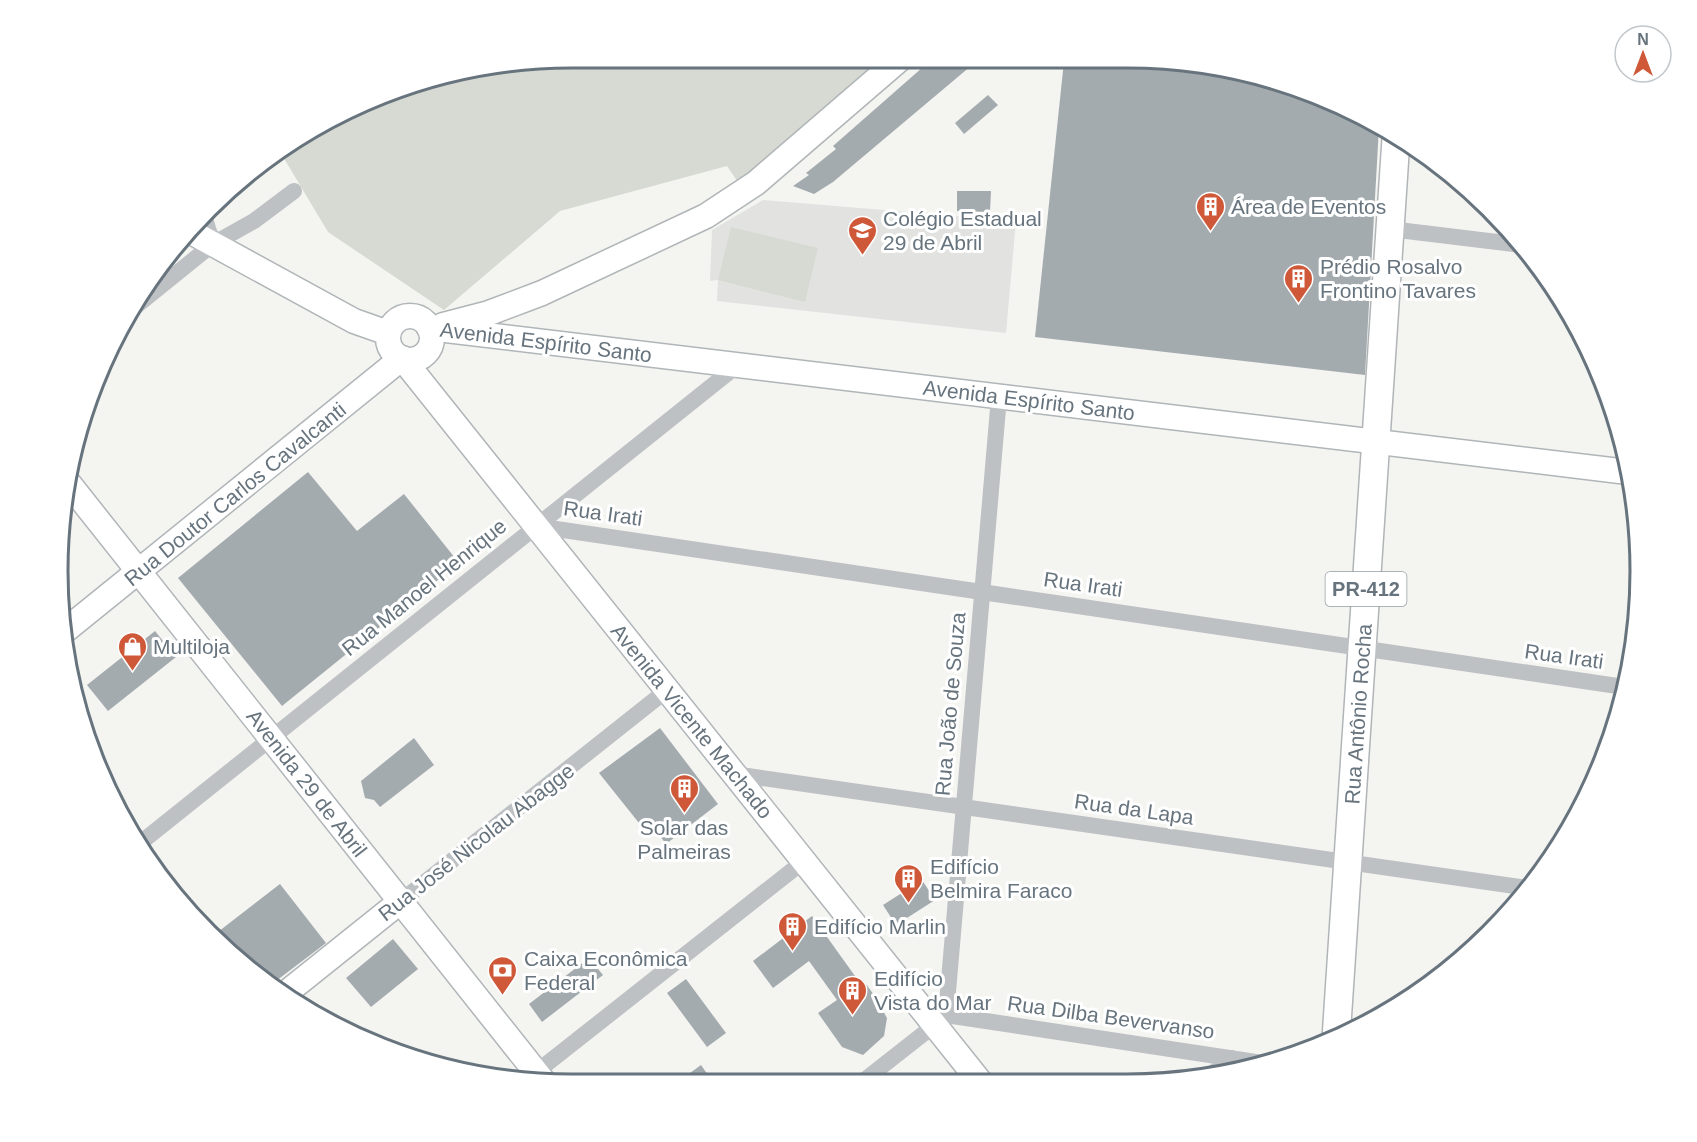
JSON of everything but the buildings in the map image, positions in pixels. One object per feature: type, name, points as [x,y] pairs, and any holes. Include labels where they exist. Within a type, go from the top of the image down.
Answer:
[{"type":"main road","points":[[429,328],[489,313],[542,293],[706,216],[756,183],[890,68]]},
{"type":"main road","name":"Rua Antônio Rocha","points":[[1337,1028],[1396,146]]},
{"type":"main road","points":[[196,235],[354,321],[388,333]]},
{"type":"main road","points":[[407,316],[420,319],[429,328],[431,335],[428,350],[417,358],[402,358],[389,345],[388,333],[395,321],[407,316]]},
{"type":"main road","name":"Avenida Espírito Santo","points":[[429,328],[1619,471]]},
{"type":"main road","name":"Avenida Vicente Machado","points":[[402,358],[804,861],[941,1020],[975,1074]]},
{"type":"main road","name":"Rua Doutor Carlos Cavalcanti","points":[[71,626],[402,358]]},
{"type":"main road","name":"Avenida 29 de Abril","points":[[74,490],[401,901],[531,1072]]},
{"type":"main road","name":"Rua José Nicolau Abagge","points":[[290,989],[401,901]]},
{"type":"street","points":[[149,295],[213,244],[254,221],[294,191]]},
{"type":"street","points":[[207,224],[213,244]]},
{"type":"street","points":[[1390,229],[1508,243]]},
{"type":"street","name":"Rua Manoel Henrique","points":[[145,839],[738,365]]},
{"type":"street","name":"Rua João de Souza","points":[[941,1020],[964,807],[999,397]]},
{"type":"street","name":"Rua Irati","points":[[536,526],[1616,686]]},
{"type":"street","name":"Rua José Nicolau Abagge","points":[[401,901],[667,690]]},
{"type":"street","name":"Rua da Lapa","points":[[734,774],[1518,887]]},
{"type":"street","points":[[541,1073],[804,861]]},
{"type":"street","points":[[872,1074],[941,1020]]},
{"type":"street","name":"Rua Dilba Bevervanso","points":[[941,1020],[1244,1060]]},
{"type":"street","points":[[1223,1065],[1232,1058]]},
{"type":"shaded area","points":[[881,68],[744,191],[727,166],[560,211],[444,310],[328,232],[284,158],[348,119],[409,94],[473,77],[538,69]]},
{"type":"shaded area","name":"Colégio Estadual 29 de Abril","points":[[763,200],[1016,221],[1006,333],[717,301],[718,280],[710,281],[712,230]]},
{"type":"shaded area","points":[[731,227],[818,248],[805,302],[718,280]]},
{"type":"place","name":"Área de Eventos","points":[[1210,232]]},
{"type":"place","name":"Colégio Estadual 29 de Abril","points":[[862,256]]},
{"type":"place","name":"Prédio Rosalvo Frontino Tavares","points":[[1299,304]]},
{"type":"place","name":"Multiloja","points":[[132,672]]},
{"type":"place","name":"Solar das Palmeiras","points":[[684,814]]},
{"type":"place","name":"Edifício Belmira Faraco","points":[[909,904]]},
{"type":"place","name":"Edifício Marlin","points":[[793,952]]},
{"type":"place","name":"Caixa Econômica Federal","points":[[503,996]]},
{"type":"place","name":"Edifício Vista do Mar","points":[[853,1016]]}]
